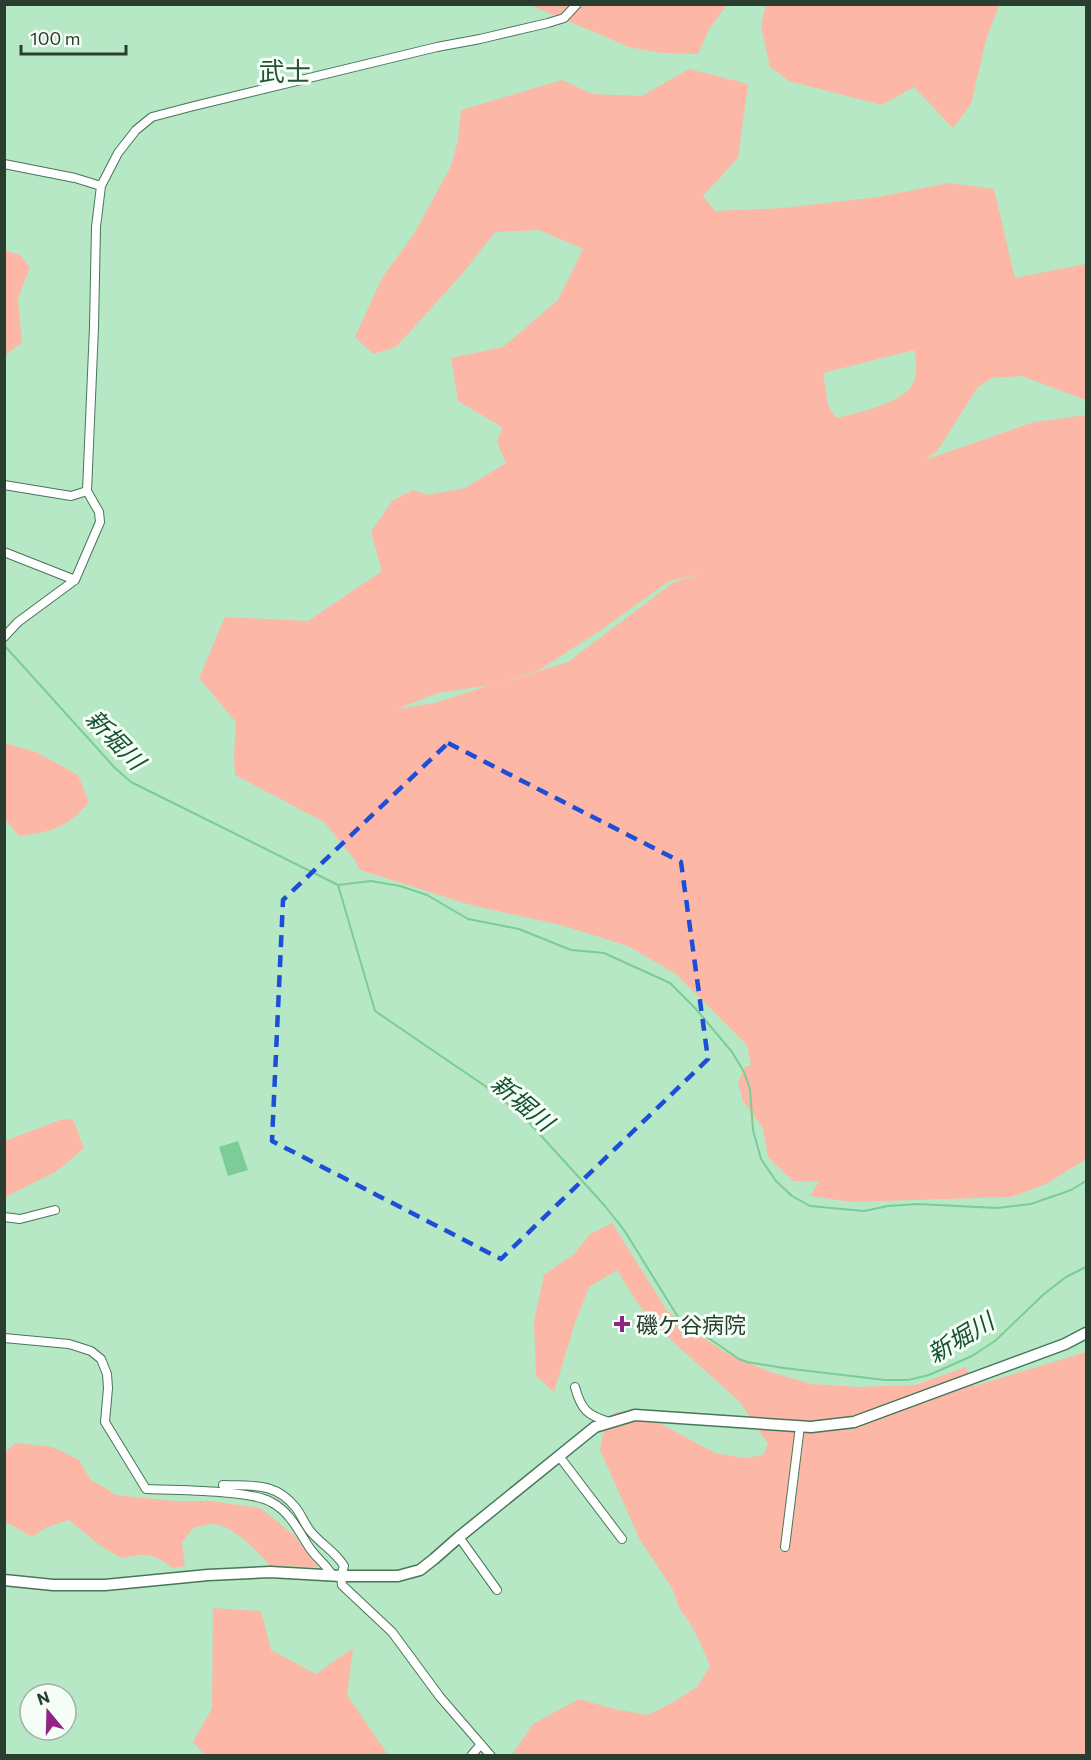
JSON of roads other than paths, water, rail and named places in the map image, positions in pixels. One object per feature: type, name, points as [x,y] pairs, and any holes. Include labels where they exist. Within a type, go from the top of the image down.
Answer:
[{"type":"street","points":[[4,637],[18,622],[75,580],[100,522],[99,512],[87,491],[96,226],[101,186],[118,153],[136,130],[152,117],[436,47],[548,23],[564,18],[577,4]]},
{"type":"street","points":[[4,164],[75,178],[101,186]]},
{"type":"street","points":[[4,485],[71,496],[87,491]]},
{"type":"street","points":[[4,552],[75,580]]},
{"type":"street","points":[[4,1218],[20,1219],[55,1209]]},
{"type":"street","points":[[4,1580],[105,1586],[208,1575],[270,1572],[336,1576],[398,1576],[420,1570],[595,1427],[635,1415],[811,1427],[854,1422],[1065,1344],[1086,1333]]},
{"type":"street","points":[[4,1338],[53,1341],[91,1351],[100,1359],[107,1374],[105,1422],[146,1489],[249,1495],[270,1501],[294,1521],[310,1549],[326,1564],[342,1585],[392,1632],[440,1697],[491,1755]]},
{"type":"street","points":[[575,1387],[585,1411],[597,1419],[610,1422]]},
{"type":"street","points":[[785,1546],[800,1426]]},
{"type":"street","points":[[559,1456],[622,1539]]},
{"type":"street","points":[[223,1485],[270,1488],[284,1495],[298,1510],[309,1530],[323,1546],[338,1556],[344,1566],[336,1576]]},
{"type":"street","points":[[459,1537],[497,1590]]},
{"type":"street","points":[[471,1755],[481,1744]]},
{"type":"waterway","name":"新堀川","points":[[4,645],[115,768],[131,782],[338,885]]},
{"type":"waterway","points":[[338,885],[371,881],[400,886],[427,895],[468,919],[519,929],[571,950],[604,953],[670,983],[696,1009],[732,1052],[744,1072],[750,1089],[753,1130],[761,1159],[776,1181],[792,1196],[810,1206],[864,1211],[888,1206],[918,1204],[997,1208],[1031,1204],[1071,1190],[1086,1181]]},
{"type":"waterway","name":"新堀川","points":[[338,885],[375,1011],[485,1086],[525,1118],[624,1230],[678,1317],[739,1359],[784,1368],[885,1380],[908,1380],[929,1375],[972,1356],[995,1341],[1044,1294],[1066,1277],[1086,1267]]},
{"type":"place","name":"磯ケ谷病院","points":[[622,1324]]},
{"type":"district","name":"武士","points":[[285,70]]}]
